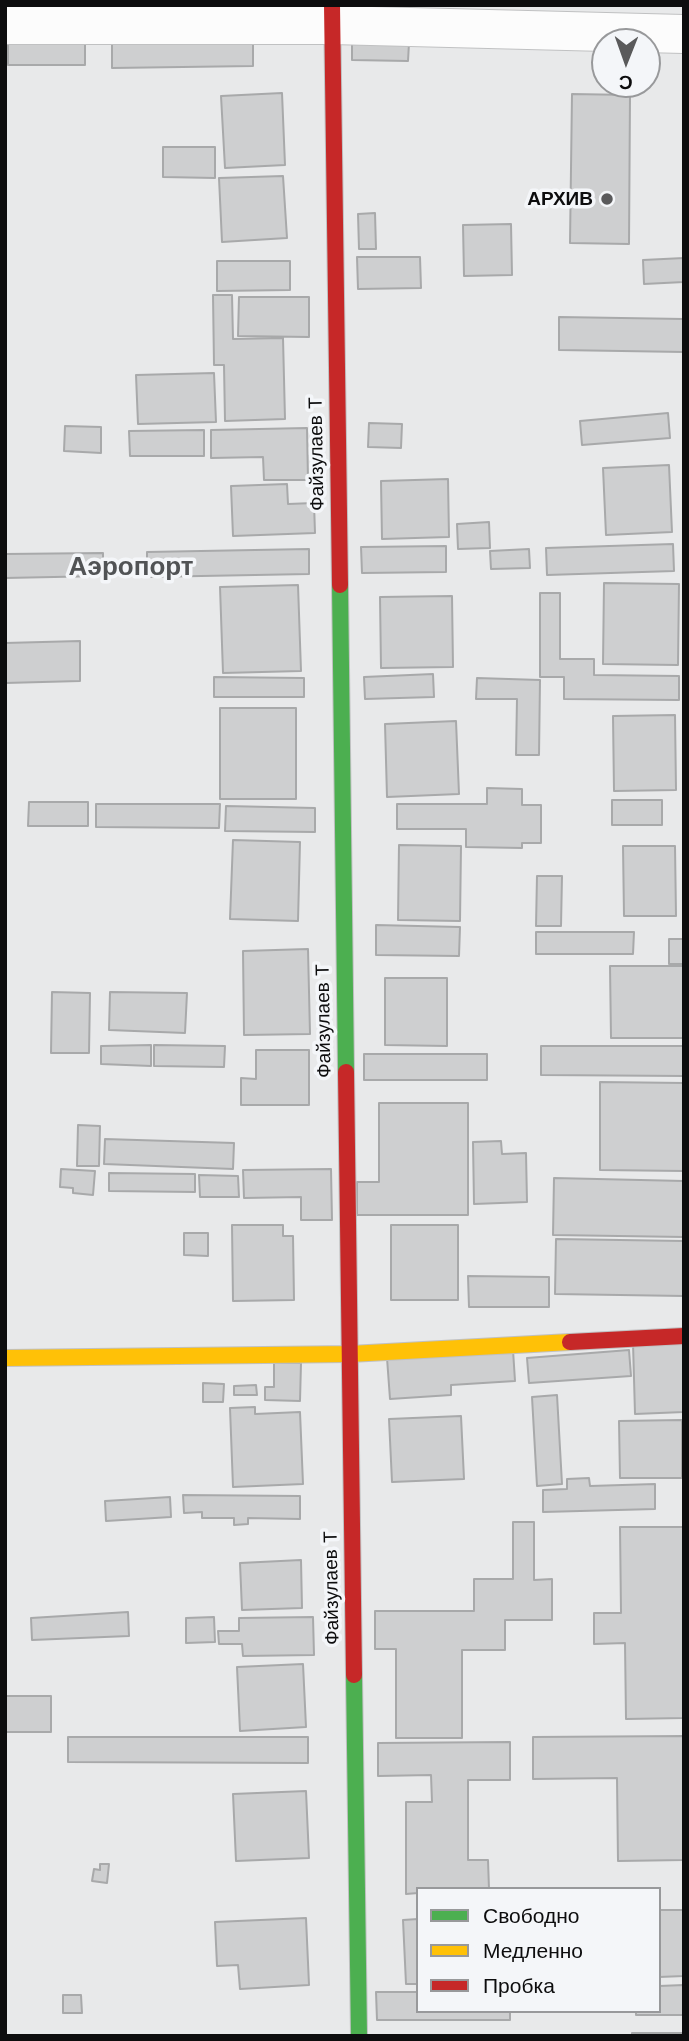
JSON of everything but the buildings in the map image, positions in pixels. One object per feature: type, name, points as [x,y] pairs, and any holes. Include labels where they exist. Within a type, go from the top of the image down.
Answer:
[{"type":"street","points":[[5,25],[332,15],[684,34]]},
{"type":"street","name":"Файзулаев Т","points":[[332,15],[359,2036]]},
{"type":"street","points":[[5,1358],[350,1354],[684,1336]]},
{"type":"traffic: fast","points":[[340,585],[346,1072]]},
{"type":"traffic: fast","points":[[354,1675],[359,2036]]},
{"type":"traffic: slow","points":[[5,1358],[350,1354],[570,1342]]},
{"type":"traffic: jam","points":[[332,5],[340,585]]},
{"type":"traffic: jam","points":[[346,1072],[354,1675]]},
{"type":"traffic: jam","points":[[570,1342],[684,1336]]},
{"type":"place","name":"АРХИВ","points":[[607,199]]},
{"type":"district","name":"Аэропорт","points":[[131,567]]}]
